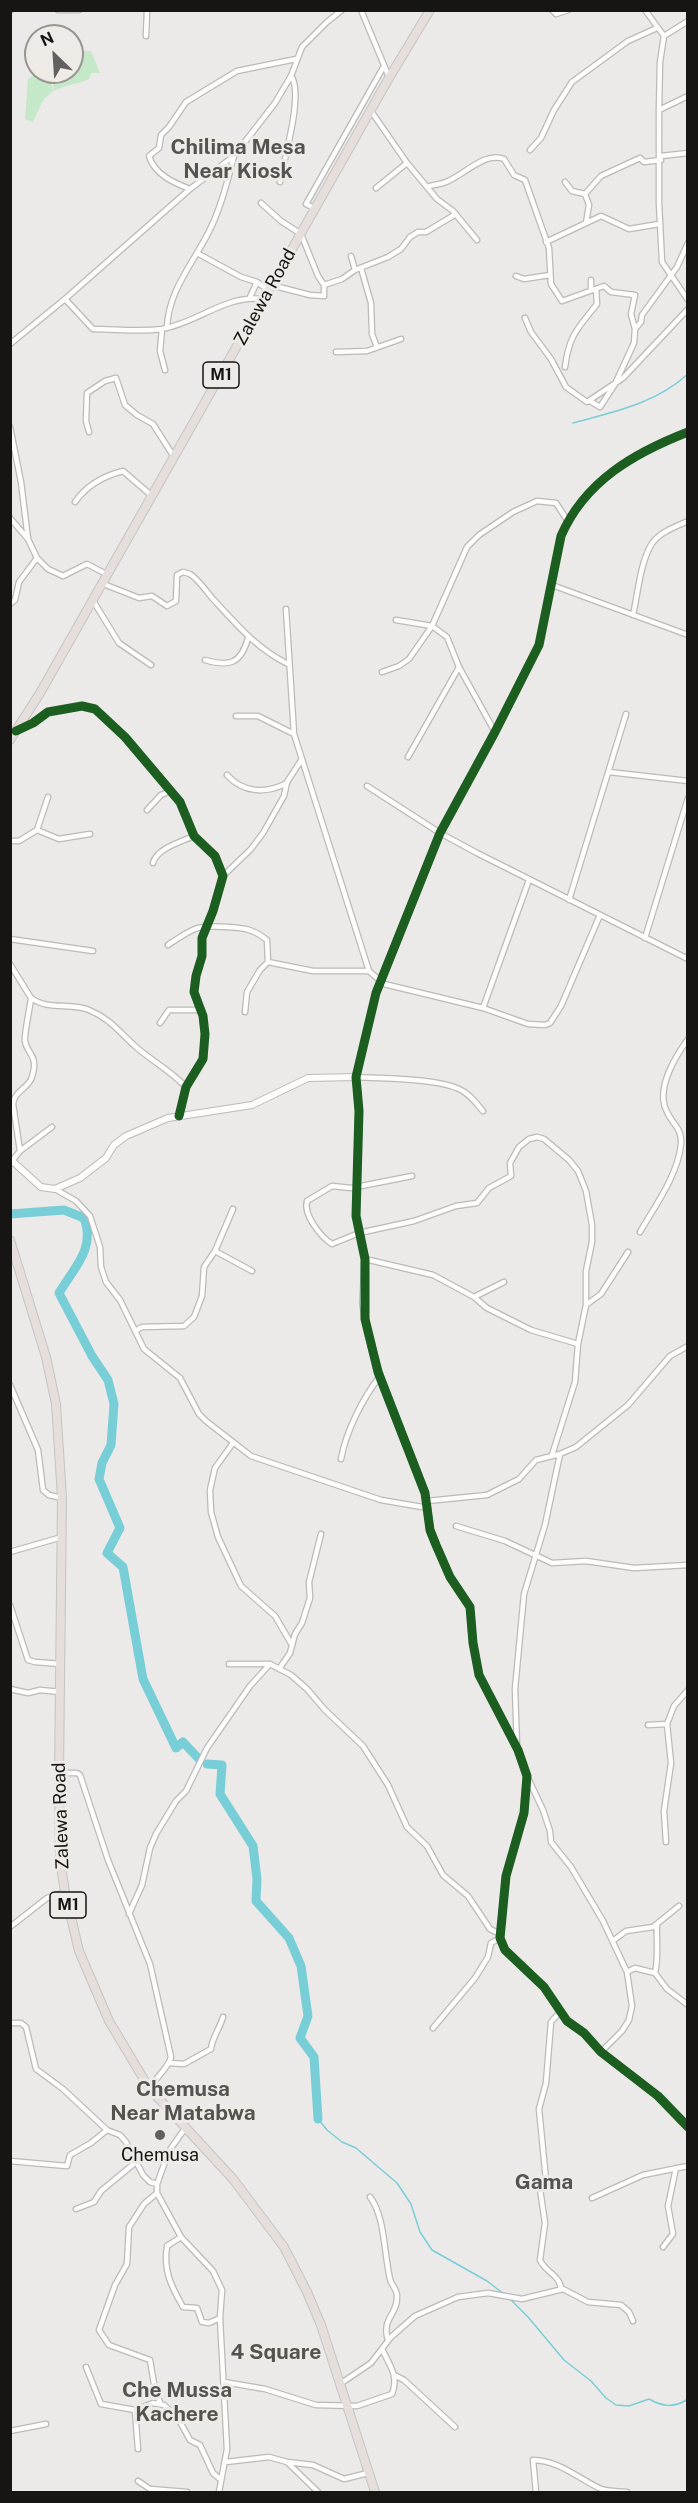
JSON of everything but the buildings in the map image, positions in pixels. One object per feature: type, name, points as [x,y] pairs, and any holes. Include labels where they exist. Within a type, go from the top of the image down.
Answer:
[{"type":"highway","name":"Zalewa Road","points":[[10,740],[430,10]]},
{"type":"highway","name":"Zalewa Road","points":[[10,1240],[46,1357],[56,1404],[62,1498],[60,1853],[65,1892],[79,1951],[98,1998],[120,2042],[149,2088],[248,2198],[284,2247],[315,2310],[375,2493]]},
{"type":"street","points":[[58,10],[79,10]]},
{"type":"street","points":[[146,36],[147,10]]},
{"type":"street","points":[[10,344],[190,189],[234,156],[275,104],[291,76],[302,47],[342,10]]},
{"type":"street","points":[[361,10],[389,78]]},
{"type":"street","points":[[552,10],[556,14],[568,10]]},
{"type":"street","points":[[645,10],[664,36]]},
{"type":"street","points":[[687,21],[664,36],[660,62],[659,110],[661,158],[659,224],[662,262],[687,300]]},
{"type":"street","points":[[530,150],[542,138],[554,110],[573,82],[628,41],[657,28]]},
{"type":"street","points":[[190,189],[167,178],[151,163],[149,156],[159,148],[161,135],[182,107],[233,73],[296,59]]},
{"type":"street","points":[[316,209],[306,204],[384,66]]},
{"type":"street","points":[[280,182],[294,110],[295,85],[291,76]]},
{"type":"street","points":[[659,110],[687,96]]},
{"type":"street","points":[[371,111],[407,164],[437,199],[456,214],[477,240]]},
{"type":"street","points":[[585,194],[601,176],[640,158],[644,162],[687,153]]},
{"type":"street","points":[[165,370],[160,351],[173,296],[213,224],[234,156]]},
{"type":"street","points":[[427,187],[443,183],[486,160],[501,157],[514,175],[525,180],[549,253],[551,284],[563,302],[604,286],[611,292],[635,295],[631,318],[635,329],[634,343],[615,384],[600,407],[590,401],[584,401],[567,389],[551,359],[531,332],[525,318]]},
{"type":"street","points":[[376,188],[407,164]]},
{"type":"street","points":[[565,182],[572,191],[585,194]]},
{"type":"street","points":[[585,194],[589,205],[586,223]]},
{"type":"street","points":[[197,253],[222,267],[270,288],[310,296],[324,296],[324,285],[301,234],[281,221],[261,203]]},
{"type":"street","points":[[324,285],[388,257],[416,233],[426,232],[456,214]]},
{"type":"street","points":[[546,242],[604,216],[625,228],[636,229],[659,224]]},
{"type":"street","points":[[635,329],[641,322],[642,315],[680,262],[687,243]]},
{"type":"street","points":[[351,256],[371,303],[372,334],[377,347]]},
{"type":"street","points":[[516,276],[524,279],[550,275]]},
{"type":"street","points":[[565,367],[567,346],[573,334],[597,304],[591,280]]},
{"type":"street","points":[[250,297],[257,282]]},
{"type":"street","points":[[65,299],[93,329],[165,328],[233,301],[250,297],[264,300]]},
{"type":"street","points":[[590,401],[615,384],[687,309]]},
{"type":"street","points":[[336,352],[358,353],[401,339]]},
{"type":"street","points":[[89,432],[86,421],[87,393],[105,381],[116,378],[125,405],[153,424],[174,458]]},
{"type":"street","points":[[10,427],[21,482],[28,539]]},
{"type":"street","points":[[601,2052],[622,2031],[628,2020],[632,2006],[627,1972],[614,1940],[571,1867],[552,1845],[543,1810],[518,1750],[479,1675],[473,1643],[471,1610],[462,1591],[450,1577],[430,1530],[427,1505],[380,1376],[365,1319],[365,1259],[359,1233],[356,1187],[359,1111],[356,1077],[380,980],[440,833],[539,645],[561,536],[567,520],[592,489],[621,464],[657,444],[687,432]]},
{"type":"street","points":[[75,501],[82,492],[99,480],[123,471],[152,496]]},
{"type":"street","points":[[382,672],[399,666],[409,659],[432,626],[463,555],[479,535],[513,512],[541,500],[556,503],[567,520]]},
{"type":"street","points":[[10,518],[28,539],[37,558],[48,569],[63,576],[87,564],[106,574]]},
{"type":"street","points":[[633,615],[645,561],[652,543],[667,531],[687,521]]},
{"type":"street","points":[[10,604],[15,600],[19,582],[37,558]]},
{"type":"street","points":[[101,583],[139,598],[152,596],[167,606],[176,601],[177,575],[183,572],[193,575],[242,627],[248,638],[288,664]]},
{"type":"street","points":[[552,585],[687,635]]},
{"type":"street","points":[[92,599],[119,643],[151,665]]},
{"type":"street","points":[[286,609],[294,734],[369,971],[384,984],[483,1008],[536,1026],[550,1023],[568,992],[600,915]]},
{"type":"street","points":[[396,620],[432,626],[447,637],[459,667],[495,732]]},
{"type":"street","points":[[205,660],[219,664],[233,662],[240,657],[248,638]]},
{"type":"street","points":[[408,757],[459,667]]},
{"type":"street","points":[[16,731],[33,723],[48,712],[82,706],[95,708],[125,737],[183,808],[194,836],[215,856],[223,876]]},
{"type":"street","points":[[569,900],[626,714]]},
{"type":"street","points":[[236,716],[258,716],[294,734]]},
{"type":"street","points":[[179,1116],[186,1087],[203,1059],[205,1034],[194,992],[202,956],[201,942],[223,876],[251,849],[263,833],[284,796],[287,782],[302,759]]},
{"type":"street","points":[[609,772],[687,781]]},
{"type":"street","points":[[227,775],[241,786],[260,791],[270,790],[287,782]]},
{"type":"street","points":[[367,786],[440,833],[687,959]]},
{"type":"street","points":[[147,810],[161,795],[170,791]]},
{"type":"street","points":[[10,841],[19,841],[37,830],[48,797]]},
{"type":"street","points":[[645,938],[687,798]]},
{"type":"street","points":[[37,830],[59,839],[90,834]]},
{"type":"street","points":[[153,863],[155,857],[162,851],[194,836]]},
{"type":"street","points":[[483,1008],[529,880]]},
{"type":"street","points":[[168,945],[190,931],[208,924],[251,928],[267,940],[268,962]]},
{"type":"street","points":[[10,939],[93,951]]},
{"type":"street","points":[[268,962],[313,971],[369,971]]},
{"type":"street","points":[[245,1012],[247,992],[268,962]]},
{"type":"street","points":[[10,964],[31,998],[43,1005],[87,1009],[103,1017],[186,1087]]},
{"type":"street","points":[[20,1151],[13,1104],[14,1098],[29,1083],[32,1075],[34,1058],[25,1041],[31,998]]},
{"type":"street","points":[[160,1023],[169,1010],[200,1010]]},
{"type":"street","points":[[640,1232],[677,1161],[681,1133],[664,1105],[665,1087],[672,1064],[687,1039]]},
{"type":"street","points":[[56,1189],[80,1178],[106,1158],[114,1145],[126,1136],[168,1118],[252,1105],[308,1078],[356,1077],[458,1088],[470,1096],[483,1111]]},
{"type":"street","points":[[52,1127],[11,1160],[41,1187],[56,1189],[76,1201],[90,1216],[100,1247],[103,1274],[120,1300],[144,1349],[180,1378],[199,1414],[233,1443],[251,1456],[323,1481],[381,1500],[427,1505],[487,1495],[519,1479],[532,1462],[560,1454],[582,1442],[613,1419],[642,1391],[670,1356],[687,1346]]},
{"type":"street","points":[[412,1176],[356,1187],[332,1186],[312,1197],[306,1205],[311,1221],[330,1243],[335,1244],[359,1233],[414,1221],[456,1206],[477,1203],[489,1188],[511,1176],[511,1158],[524,1142],[537,1137],[544,1139],[569,1160],[578,1171],[586,1191],[592,1242],[586,1271],[586,1305],[578,1344],[573,1390],[552,1455]]},
{"type":"street","points":[[135,1331],[142,1327],[184,1326],[194,1317],[202,1296],[204,1267],[215,1251],[233,1209]]},
{"type":"street","points":[[215,1251],[252,1271]]},
{"type":"street","points":[[586,1305],[600,1294],[627,1252]]},
{"type":"street","points":[[365,1259],[433,1275],[474,1297],[487,1308],[531,1330],[578,1344]]},
{"type":"street","points":[[474,1297],[504,1282]]},
{"type":"street","points":[[341,1459],[347,1435],[368,1393],[380,1376]]},
{"type":"street","points":[[10,1385],[38,1450],[43,1490],[49,1495],[62,1498]]},
{"type":"street","points":[[233,1443],[216,1468],[210,1490],[211,1512],[218,1537],[241,1586],[275,1616],[292,1645]]},
{"type":"street","points":[[518,1750],[515,1689],[524,1594],[545,1525],[560,1454]]},
{"type":"street","points":[[456,1526],[505,1541],[536,1556],[560,1564],[586,1561],[624,1568],[687,1565]]},
{"type":"street","points":[[279,1669],[290,1653],[295,1634],[302,1623],[310,1597],[309,1582],[321,1534]]},
{"type":"street","points":[[10,1552],[62,1538]]},
{"type":"street","points":[[10,1605],[27,1660],[61,1664]]},
{"type":"street","points":[[229,1664],[270,1664],[300,1682],[327,1712],[363,1746],[388,1785],[407,1827],[427,1846],[443,1875],[468,1896],[490,1929],[500,1936]]},
{"type":"street","points":[[129,1914],[142,1885],[150,1848],[156,1834],[176,1801],[186,1791],[207,1748],[250,1686],[270,1664]]},
{"type":"street","points":[[10,1689],[28,1693],[40,1690],[61,1692]]},
{"type":"street","points":[[666,1842],[664,1811],[671,1762],[667,1724],[674,1706],[687,1690]]},
{"type":"street","points":[[648,1725],[667,1724]]},
{"type":"street","points":[[59,1773],[80,1775],[103,1846],[150,1964],[171,2057],[170,2063],[158,2074],[149,2088]]},
{"type":"street","points":[[527,1776],[524,1813],[506,1876],[500,1936],[506,1950],[544,1987],[567,2021],[584,2033],[601,2052],[645,2084],[687,2127]]},
{"type":"street","points":[[10,1927],[47,1898],[65,1892]]},
{"type":"street","points":[[614,1940],[626,1931],[647,1929],[657,1924],[678,1906]]},
{"type":"street","points":[[655,1973],[659,1957],[656,1941],[657,1924]]},
{"type":"street","points":[[433,2028],[475,1978],[488,1957],[491,1943],[500,1936]]},
{"type":"street","points":[[627,1972],[635,1968],[655,1973],[668,1989],[687,2005]]},
{"type":"street","points":[[560,2012],[552,2022],[546,2084],[539,2112],[546,2178],[540,2189],[545,2223],[540,2260],[560,2281],[561,2289]]},
{"type":"street","points":[[170,2063],[184,2064],[210,2049],[211,2041],[223,2017]]},
{"type":"street","points":[[10,2023],[21,2023],[26,2027],[36,2069],[63,2089],[106,2130],[123,2138],[143,2175],[150,2182],[157,2184]]},
{"type":"street","points":[[186,2127],[169,2151],[157,2184],[157,2193],[181,2236],[213,2271],[222,2290],[220,2318],[228,2426],[226,2462],[220,2479],[219,2493]]},
{"type":"street","points":[[10,2161],[67,2166],[70,2155],[91,2143],[106,2130]]},
{"type":"street","points":[[76,2209],[94,2202],[101,2191],[136,2162]]},
{"type":"street","points":[[592,2198],[643,2175],[687,2166]]},
{"type":"street","points":[[663,2247],[673,2234],[668,2206],[676,2168]]},
{"type":"street","points":[[157,2193],[144,2204],[129,2227],[127,2264],[115,2285],[99,2330],[109,2345],[150,2360],[152,2378],[160,2403],[176,2415],[190,2440],[200,2445],[213,2473],[220,2479]]},
{"type":"street","points":[[370,2197],[380,2214],[389,2278],[397,2294],[396,2304],[385,2327],[388,2340]]},
{"type":"street","points":[[181,2236],[167,2246],[165,2259],[171,2285],[183,2307],[197,2308],[202,2322],[209,2324],[220,2318]]},
{"type":"street","points":[[340,2384],[371,2363],[388,2340],[423,2311],[454,2297],[488,2292],[522,2299],[561,2289],[588,2302],[621,2305],[633,2321]]},
{"type":"street","points":[[224,2382],[265,2389],[316,2406],[357,2406],[392,2394],[396,2385],[396,2376],[382,2349]]},
{"type":"street","points":[[86,2367],[101,2404],[135,2410],[149,2404],[160,2403]]},
{"type":"street","points":[[396,2376],[404,2380],[455,2427]]},
{"type":"street","points":[[135,2410],[138,2449]]},
{"type":"street","points":[[10,2431],[46,2424]]},
{"type":"street","points":[[226,2462],[269,2457],[313,2465],[344,2479],[368,2473]]},
{"type":"street","points":[[536,2493],[533,2460],[562,2466],[607,2491],[627,2493]]},
{"type":"street","points":[[287,2462],[318,2493]]},
{"type":"street","points":[[138,2481],[150,2489],[187,2493]]},
{"type":"green space","points":[[84,51],[91,51],[100,73],[91,73],[89,79],[84,81]]},
{"type":"green space","points":[[28,84],[52,84],[53,91],[43,100],[33,122],[25,119]]},
{"type":"green space","points":[[53,84],[73,84],[63,87],[54,91]]},
{"type":"waterway","points":[[573,423],[648,400],[688,374]]},
{"type":"waterway","points":[[10,1214],[64,1210],[84,1218],[87,1229],[85,1248],[77,1266],[59,1293],[92,1356],[108,1380],[114,1404],[111,1445],[102,1463],[99,1479],[120,1528],[107,1553],[123,1567],[143,1679],[176,1748],[183,1742],[199,1759]]},
{"type":"waterway","points":[[207,1764],[222,1765],[220,1794],[253,1846],[257,1879],[256,1901],[289,1938],[301,1966],[308,2016],[300,2038],[314,2057],[318,2119]]},
{"type":"waterway","points":[[318,2119],[327,2130],[342,2142],[356,2148],[397,2183],[411,2204],[420,2232],[432,2250],[487,2281],[504,2294]]},
{"type":"waterway","points":[[511,2300],[564,2360],[616,2405],[629,2406],[649,2399],[659,2404],[673,2405],[688,2399]]},
{"type":"cycle path","points":[[688,432],[649,449],[613,471],[597,484],[571,517],[561,536],[539,645],[440,833],[376,993],[356,1077],[359,1111],[356,1216],[365,1259],[365,1319],[378,1372],[425,1493],[430,1530],[450,1577],[470,1607],[479,1675],[518,1750],[527,1776],[524,1813],[506,1876],[500,1938],[505,1950],[544,1987],[567,2021],[584,2033],[601,2052],[658,2096],[688,2127]]},
{"type":"cycle path","points":[[16,731],[33,723],[48,712],[82,706],[95,709],[125,737],[180,802],[194,836],[215,856],[223,876],[202,938],[202,956],[194,992],[203,1016],[205,1034],[203,1059],[186,1087],[179,1116]]},
{"type":"place","name":"Chemusa","points":[[160,2135]]},
{"type":"district","name":"Chilima Mesa Near Kiosk","points":[[238,160]]},
{"type":"district","name":"Chemusa Near Matabwa","points":[[183,2102]]},
{"type":"district","name":"Gama","points":[[544,2183]]},
{"type":"district","name":"4 Square","points":[[276,2353]]},
{"type":"district","name":"Che Mussa Kachere","points":[[177,2403]]}]
